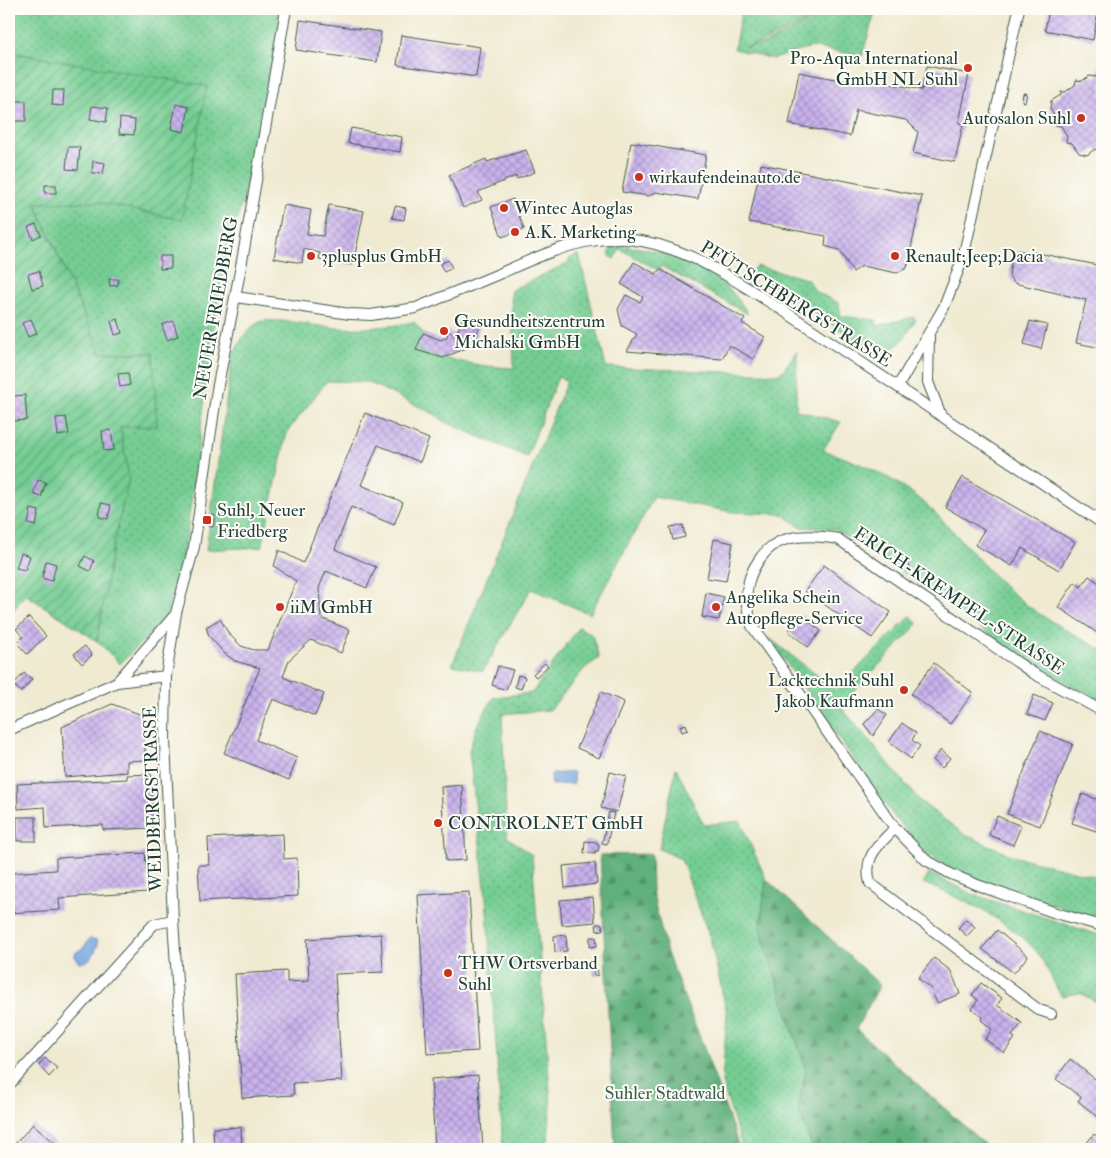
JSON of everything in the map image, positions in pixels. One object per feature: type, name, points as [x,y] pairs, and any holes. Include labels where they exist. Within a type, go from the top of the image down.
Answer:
[{"type":"street","name":"NEUER FRIEDBERG","points":[[9,730],[117,682],[166,676],[176,613],[194,547],[217,390],[236,297],[286,9]]},
{"type":"street","points":[[898,386],[929,334],[953,286],[963,258],[1019,9]]},
{"type":"street","name":"PFÜTSCHBERGSTRASSE","points":[[236,297],[350,314],[393,312],[416,308],[563,246],[615,238],[640,240],[672,248],[732,279],[898,386],[1102,523]]},
{"type":"street","points":[[929,334],[928,382],[940,414]]},
{"type":"street","name":"ERICH-KREMPEL-STRASSE","points":[[1102,711],[1033,674],[838,539],[816,535],[783,540],[768,550],[754,568],[747,592],[752,626],[896,828],[926,860],[951,874],[1056,913],[1102,926]]},
{"type":"street","name":"NEUER FRIEDBERG","points":[[117,682],[176,613]]},
{"type":"street","name":"WEIDBERGSTRASSE","points":[[166,676],[165,742],[173,920],[188,1149]]},
{"type":"street","points":[[896,828],[869,859],[867,870],[870,882],[1039,1010],[1051,1014]]},
{"type":"street","points":[[9,1085],[154,924],[173,920]]},
{"type":"green space","points":[[9,9],[286,9],[270,97],[220,286],[186,540],[166,617],[120,664],[97,641],[111,555],[129,478],[120,426],[157,425],[152,353],[101,353],[35,202],[97,202],[168,217],[207,87],[9,52]]},
{"type":"green space","points":[[742,9],[823,9],[823,13],[763,42],[744,47],[764,44],[826,13],[827,9],[876,9],[862,56],[812,47],[773,59],[734,49]]},
{"type":"green space","points":[[9,52],[207,86],[182,220],[97,202],[35,203],[101,353],[153,353],[157,426],[120,427],[129,478],[111,555],[97,641],[25,594],[9,617]]},
{"type":"green space","points":[[613,246],[651,250],[690,263],[724,284],[748,314],[661,266],[658,270],[620,249],[614,259],[610,256],[609,252]]},
{"type":"green space","points":[[579,254],[606,367],[780,374],[797,351],[796,410],[841,422],[823,450],[874,471],[910,491],[934,512],[1018,598],[1048,619],[1102,650],[1102,702],[1028,662],[869,549],[833,529],[801,527],[782,514],[732,512],[654,497],[590,614],[531,589],[483,671],[452,665],[567,381],[558,377],[527,457],[445,422],[438,416],[368,382],[327,381],[287,432],[262,547],[206,550],[232,358],[243,337],[255,324],[276,321],[337,328],[356,328],[414,322],[423,333],[417,350],[464,362],[514,368],[511,290],[568,263],[570,258]]},
{"type":"green space","points":[[757,266],[807,279],[816,292],[839,303],[841,316],[876,320],[877,326],[913,317],[916,319],[903,339],[893,348],[887,350],[870,349],[751,271]]},
{"type":"green space","points":[[910,616],[918,624],[840,706],[921,802],[964,834],[1013,856],[1102,878],[1102,920],[967,878],[928,855],[895,818],[769,638],[836,690]]},
{"type":"green space","points":[[579,627],[592,635],[599,658],[585,668],[550,710],[502,714],[507,837],[532,855],[551,1105],[547,1149],[503,1149],[486,897],[469,751],[477,725],[494,697],[532,693]]},
{"type":"green space","points":[[676,768],[704,825],[740,821],[766,879],[760,929],[806,1071],[798,1108],[813,1149],[743,1149],[722,1083],[727,1014],[710,938],[681,859],[659,849]]},
{"type":"green space","name":"Suhler Stadtwald","points":[[651,854],[652,891],[667,953],[703,1045],[740,1149],[615,1149],[600,855]]},
{"type":"green space","points":[[929,873],[972,894],[1102,936],[1102,1005],[1080,993],[1061,996],[1040,956],[1025,940],[1012,929],[983,911],[923,883]]},
{"type":"green space","points":[[766,879],[880,985],[856,1029],[990,1149],[813,1149],[798,1108],[806,1071],[760,929]]},
{"type":"water","points":[[573,772],[574,784],[552,785],[551,774]]},
{"type":"water","points":[[90,938],[97,940],[98,945],[89,959],[80,963],[75,957],[75,953],[84,947]]},
{"type":"building","points":[[1049,9],[1081,9],[1098,12],[1093,40],[1045,30]]},
{"type":"building","points":[[300,20],[381,32],[377,62],[296,50]]},
{"type":"building","points":[[401,35],[480,47],[476,77],[397,65]]},
{"type":"building","points":[[1102,58],[1102,145],[1100,151],[1095,149],[1087,155],[1079,153],[1072,143],[1066,142],[1067,136],[1061,126],[1055,125],[1057,119],[1050,109],[1051,101],[1061,95],[1061,92],[1065,92],[1075,85],[1076,80],[1082,81],[1089,76],[1097,77]]},
{"type":"building","points":[[927,66],[969,74],[959,123],[963,124],[955,162],[913,153],[918,132],[906,120],[856,110],[850,136],[789,124],[799,72],[860,84],[861,78],[922,90]]},
{"type":"building","points":[[53,90],[64,90],[63,106],[52,105]]},
{"type":"building","points":[[1023,93],[1027,94],[1025,102],[1022,101]]},
{"type":"building","points":[[14,101],[26,101],[26,121],[13,121]]},
{"type":"building","points":[[176,104],[189,107],[184,132],[171,129]]},
{"type":"building","points":[[92,106],[108,108],[106,122],[90,119]]},
{"type":"building","points":[[120,118],[135,120],[134,135],[119,134]]},
{"type":"building","points":[[351,128],[402,137],[400,152],[348,143]]},
{"type":"building","points":[[631,142],[706,155],[698,199],[656,192],[649,196],[622,192]]},
{"type":"building","points":[[68,147],[80,147],[78,170],[66,169]]},
{"type":"building","points":[[526,150],[535,172],[517,179],[516,176],[478,192],[482,200],[463,208],[449,175],[486,159],[487,162]]},
{"type":"building","points":[[93,161],[105,163],[103,174],[92,173]]},
{"type":"building","points":[[761,164],[922,196],[907,268],[897,273],[862,266],[853,272],[839,250],[825,246],[826,236],[749,222]]},
{"type":"building","points":[[45,185],[56,185],[56,193],[45,193]]},
{"type":"building","points":[[513,199],[524,229],[502,237],[491,207]]},
{"type":"building","points":[[283,205],[311,210],[307,234],[323,236],[329,205],[364,211],[353,265],[319,259],[320,253],[304,249],[302,263],[274,258]]},
{"type":"building","points":[[395,206],[406,208],[404,220],[392,218]]},
{"type":"building","points":[[36,224],[41,235],[33,239],[28,227]]},
{"type":"building","points":[[1020,251],[1102,266],[1102,348],[1076,343],[1086,300],[1014,283],[1009,276],[1012,256]]},
{"type":"building","points":[[160,256],[171,256],[171,268],[160,269]]},
{"type":"building","points":[[448,260],[452,268],[444,272],[440,264]]},
{"type":"building","points":[[634,262],[656,274],[660,269],[745,319],[742,323],[765,337],[753,359],[729,345],[722,359],[627,351],[637,334],[622,326],[618,309],[626,295],[640,302],[643,297],[621,284]]},
{"type":"building","points":[[39,271],[43,286],[32,289],[28,274]]},
{"type":"building","points":[[109,279],[118,279],[118,285],[110,286]]},
{"type":"building","points":[[462,318],[480,325],[473,345],[443,358],[416,350],[423,333],[441,340],[447,337],[448,331],[453,334],[458,331]]},
{"type":"building","points":[[31,319],[37,333],[28,337],[22,323]]},
{"type":"building","points":[[118,319],[122,333],[115,335],[111,321]]},
{"type":"building","points":[[173,321],[178,336],[167,340],[162,325]]},
{"type":"building","points":[[1030,321],[1047,325],[1041,349],[1024,344]]},
{"type":"building","points":[[128,373],[130,385],[120,387],[118,374]]},
{"type":"building","points":[[25,395],[27,420],[13,421],[12,396]]},
{"type":"building","points":[[365,413],[429,439],[420,462],[378,445],[361,485],[403,502],[394,525],[351,507],[335,549],[376,567],[367,588],[326,571],[319,588],[321,618],[350,630],[341,653],[311,640],[289,660],[283,677],[324,694],[315,716],[273,699],[256,740],[297,758],[289,780],[224,753],[260,668],[235,661],[225,654],[209,636],[206,627],[220,619],[229,634],[241,646],[254,650],[268,650],[296,581],[274,566],[279,550],[303,563]]},
{"type":"building","points":[[66,417],[69,434],[58,436],[56,418]]},
{"type":"building","points":[[111,430],[114,450],[104,451],[102,431]]},
{"type":"building","points":[[963,477],[1075,542],[1059,570],[1022,548],[1012,566],[975,545],[984,530],[945,507]]},
{"type":"building","points":[[38,480],[46,482],[41,497],[33,494]]},
{"type":"building","points":[[101,503],[111,505],[108,519],[99,517]]},
{"type":"building","points":[[31,509],[39,511],[36,526],[28,524]]},
{"type":"building","points":[[211,514],[215,515],[213,527],[209,527]]},
{"type":"building","points":[[683,525],[685,537],[673,540],[670,527]]},
{"type":"building","points":[[714,539],[733,543],[726,581],[707,578]]},
{"type":"building","points":[[21,553],[30,556],[25,570],[16,568]]},
{"type":"building","points":[[85,556],[94,561],[90,571],[80,566]]},
{"type":"building","points":[[46,561],[56,564],[52,581],[42,578]]},
{"type":"building","points":[[904,562],[910,566],[907,571],[901,566]]},
{"type":"building","points":[[824,565],[891,612],[872,638],[805,591]]},
{"type":"building","points":[[1089,576],[1102,585],[1100,599],[1102,600],[1102,636],[1058,607],[1075,582],[1081,587]]},
{"type":"building","points":[[706,593],[724,597],[719,620],[702,617]]},
{"type":"building","points":[[801,615],[821,631],[808,647],[788,631]]},
{"type":"building","points":[[29,617],[46,636],[27,654],[17,643],[23,637],[16,629]]},
{"type":"building","points":[[85,646],[92,655],[82,664],[74,654]]},
{"type":"building","points":[[545,663],[548,666],[536,677],[533,674]]},
{"type":"building","points":[[934,663],[973,693],[950,724],[911,694]]},
{"type":"building","points":[[498,666],[513,670],[506,690],[492,685]]},
{"type":"building","points":[[24,673],[32,679],[21,692],[13,685]]},
{"type":"building","points":[[518,675],[525,677],[521,689],[515,687]]},
{"type":"building","points":[[601,692],[624,702],[599,758],[577,748]]},
{"type":"building","points":[[1034,695],[1053,703],[1045,721],[1027,714]]},
{"type":"building","points":[[112,704],[142,715],[146,760],[127,761],[127,772],[65,777],[62,727]]},
{"type":"building","points":[[878,709],[887,715],[873,736],[864,724]]},
{"type":"building","points":[[902,723],[916,733],[912,740],[920,746],[911,759],[889,742]]},
{"type":"building","points":[[686,724],[688,730],[682,732],[680,726]]},
{"type":"building","points":[[1040,731],[1073,744],[1040,826],[1007,814]]},
{"type":"building","points":[[941,750],[950,758],[942,768],[933,760]]},
{"type":"building","points":[[610,772],[626,776],[617,812],[601,808]]},
{"type":"building","points":[[151,774],[153,828],[103,830],[103,825],[46,828],[45,807],[18,809],[17,784],[127,779],[127,775]]},
{"type":"building","points":[[462,785],[466,860],[446,861],[441,787]]},
{"type":"building","points":[[1082,794],[1102,801],[1102,833],[1072,823]]},
{"type":"building","points":[[609,812],[614,813],[607,844],[602,843]]},
{"type":"building","points":[[997,816],[1021,826],[1013,845],[989,835]]},
{"type":"building","points":[[17,817],[36,817],[36,841],[17,841]]},
{"type":"building","points":[[283,834],[284,859],[297,858],[298,896],[200,901],[198,865],[209,865],[208,838]]},
{"type":"building","points":[[585,841],[596,842],[599,845],[598,851],[595,851],[595,854],[584,853]]},
{"type":"building","points":[[145,853],[148,892],[59,898],[60,910],[9,913],[9,873],[56,870],[56,858]]},
{"type":"building","points":[[595,863],[597,884],[565,888],[563,866]]},
{"type":"building","name":"THW Ortsverband Suhl","points":[[469,892],[478,1051],[427,1054],[418,895]]},
{"type":"building","points":[[593,897],[595,922],[562,925],[560,900]]},
{"type":"building","points":[[966,919],[975,927],[967,936],[958,928]]},
{"type":"building","points":[[596,924],[602,924],[603,930],[597,931]]},
{"type":"building","points":[[997,930],[1028,956],[1014,973],[982,949]]},
{"type":"building","points":[[381,934],[383,972],[335,974],[342,1081],[293,1083],[294,1095],[242,1098],[235,974],[287,971],[287,982],[309,981],[307,939]]},
{"type":"building","points":[[566,935],[567,951],[555,952],[554,936]]},
{"type":"building","points":[[590,937],[596,937],[597,946],[590,947]]},
{"type":"building","points":[[934,958],[951,971],[960,994],[937,1003],[931,989],[918,978]]},
{"type":"building","points":[[597,968],[598,975],[594,976],[593,969]]},
{"type":"building","points":[[981,983],[1002,998],[997,1005],[1022,1023],[1012,1036],[1015,1038],[1004,1053],[985,1039],[992,1029],[981,1020],[983,1017],[972,1009],[978,1000],[972,995]]},
{"type":"building","points":[[45,1058],[57,1068],[49,1077],[39,1065]]},
{"type":"building","points":[[1070,1059],[1095,1079],[1101,1072],[1102,1120],[1078,1101],[1081,1097],[1056,1079]]},
{"type":"building","points":[[478,1075],[483,1149],[435,1149],[431,1079]]},
{"type":"building","points":[[33,1124],[62,1149],[21,1149],[15,1144]]},
{"type":"building","points":[[241,1127],[242,1149],[214,1149],[213,1128]]},
{"type":"building","points":[[1094,1134],[1102,1141],[1102,1149],[1090,1149],[1085,1145]]},
{"type":"place","name":"Pro-Aqua International GmbH NL Suhl","points":[[968,68]]},
{"type":"place","name":"Autosalon Suhl","points":[[1081,118]]},
{"type":"place","name":"wirkaufendeinauto.de","points":[[639,177]]},
{"type":"place","name":"Wintec Autoglas","points":[[504,208]]},
{"type":"place","name":"A.K. Marketing","points":[[515,232]]},
{"type":"place","name":"3plusplus GmbH","points":[[311,256]]},
{"type":"place","name":"Renault;Jeep;Dacia","points":[[895,256]]},
{"type":"place","name":"Gesundheitszentrum Michalski GmbH","points":[[444,331]]},
{"type":"place","name":"Suhl, Neuer Friedberg","points":[[207,520]]},
{"type":"place","name":"iiM GmbH","points":[[280,607]]},
{"type":"place","name":"Angelika Schein Autopflege-Service","points":[[716,607]]},
{"type":"place","name":"Lacktechnik Suhl Jakob Kaufmann","points":[[904,690]]},
{"type":"place","name":"CONTROLNET GmbH","points":[[438,823]]},
{"type":"place","name":"THW Ortsverband Suhl","points":[[448,973]]}]
